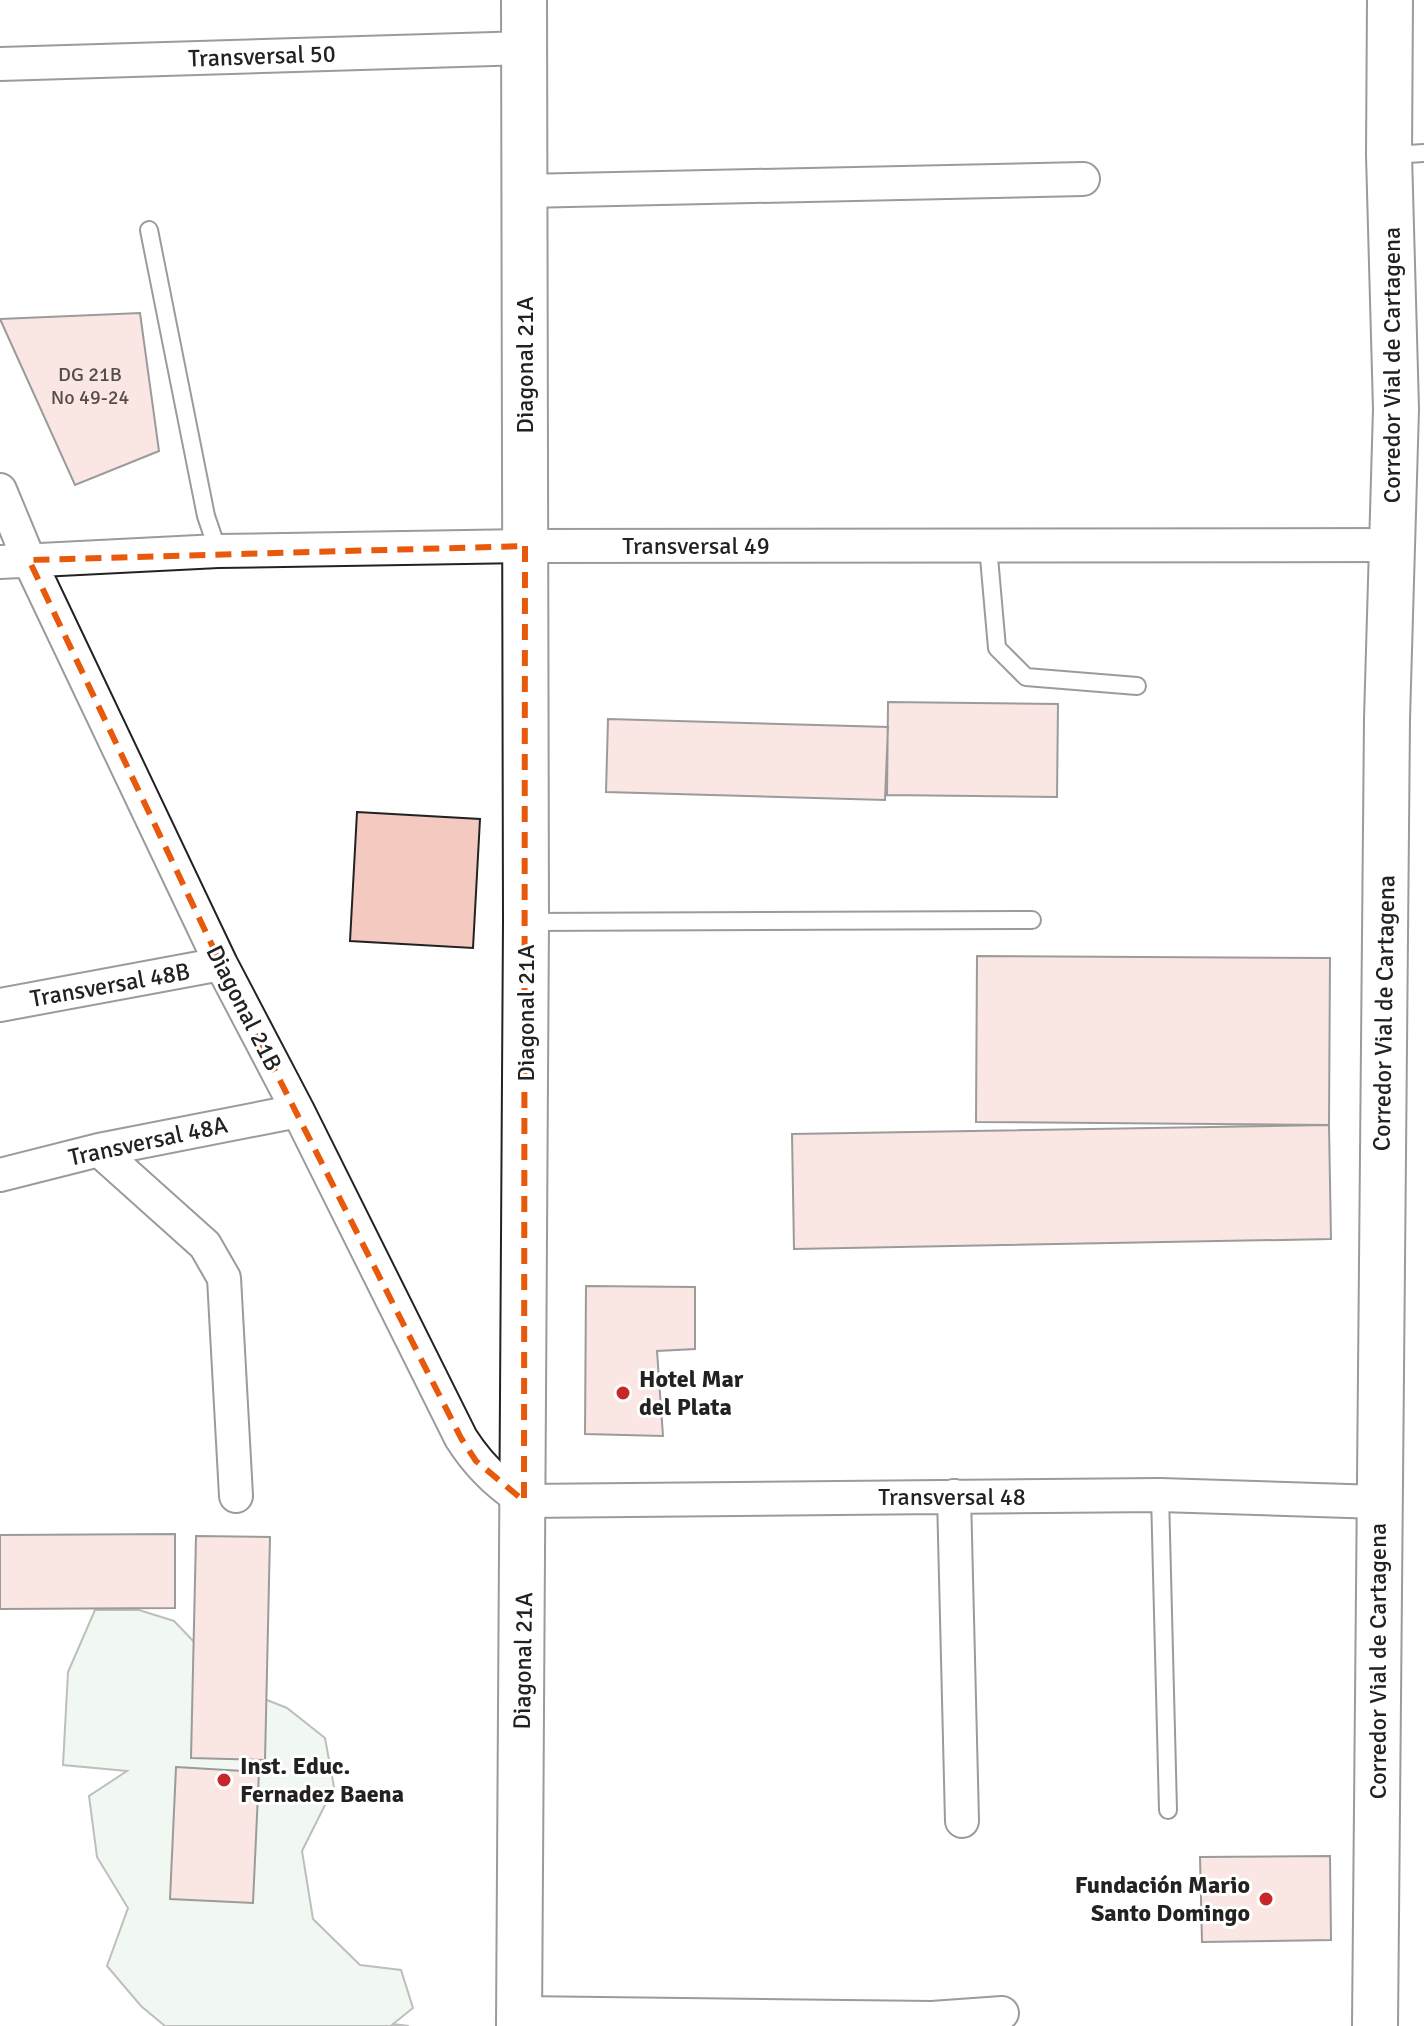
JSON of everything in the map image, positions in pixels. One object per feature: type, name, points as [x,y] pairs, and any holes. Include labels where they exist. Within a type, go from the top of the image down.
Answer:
[{"type":"street","name":"Diagonal 21A","points":[[519,2019],[526,922],[524,0]]},
{"type":"street","name":"Corredor Vial de Cartagena","points":[[1375,2026],[1387,719],[1407,154],[1390,0]]},
{"type":"street","name":"Transversal 50","points":[[0,64],[524,48]]},
{"type":"street","points":[[524,191],[1083,179]]},
{"type":"street","name":"Diagonal 21B","points":[[0,490],[15,561],[298,1111],[461,1438],[484,1470],[524,1501]]},
{"type":"street","name":"Transversal 49","points":[[15,561],[218,551],[525,546],[1392,545]]},
{"type":"street","name":"Transversal 48B","points":[[0,1005],[221,964]]},
{"type":"street","name":"Transversal 48A","points":[[0,1175],[99,1150],[298,1111]]},
{"type":"street","points":[[99,1150],[205,1245],[224,1278],[236,1496]]},
{"type":"street","name":"Transversal 48","points":[[524,1501],[1160,1495],[1379,1502]]},
{"type":"street","points":[[954,1496],[962,1821]]},
{"type":"street","points":[[519,2019],[932,2022],[1002,2013]]},
{"type":"lane","points":[[149,230],[206,516],[218,551]]},
{"type":"lane","points":[[988,546],[997,648],[1026,677],[1137,686]]},
{"type":"lane","points":[[526,922],[1032,920]]},
{"type":"lane","points":[[1160,1495],[1168,1810]]},
{"type":"highlighted area","points":[[525,546],[524,1501],[476,1461],[461,1438],[221,964],[29,560]]},
{"type":"green space","points":[[95,1610],[139,1610],[174,1621],[239,1689],[287,1708],[325,1738],[334,1787],[302,1851],[313,1919],[360,1965],[401,1970],[413,2008],[393,2024],[409,2026],[165,2026],[141,2006],[107,1966],[128,1908],[97,1857],[89,1796],[127,1771],[63,1765],[68,1672]]},
{"type":"building","points":[[140,313],[159,451],[75,485],[0,319]]},
{"type":"building","points":[[888,702],[1058,704],[1057,797],[887,795]]},
{"type":"building","points":[[608,719],[888,727],[885,800],[606,792]]},
{"type":"building","points":[[357,812],[480,819],[473,948],[350,941]]},
{"type":"building","points":[[977,956],[1330,958],[1329,1125],[976,1122]]},
{"type":"building","points":[[1329,1125],[1331,1239],[794,1249],[792,1134]]},
{"type":"building","name":"Hotel Mar del Plata","points":[[586,1286],[695,1287],[695,1349],[657,1351],[663,1436],[585,1434]]},
{"type":"building","points":[[175,1534],[175,1608],[0,1609],[0,1535]]},
{"type":"building","points":[[196,1536],[270,1537],[265,1760],[191,1758]]},
{"type":"building","points":[[176,1767],[259,1772],[253,1903],[170,1899]]},
{"type":"building","name":"Fundación Mario Santo Domingo","points":[[1330,1856],[1331,1940],[1202,1942],[1200,1857]]},
{"type":"place","name":"Hotel Mar del Plata","points":[[623,1393]]},
{"type":"place","name":"Inst. Educ. Fernadez Baena","points":[[224,1780]]},
{"type":"place","name":"Fundación Mario Santo Domingo","points":[[1266,1899]]}]
